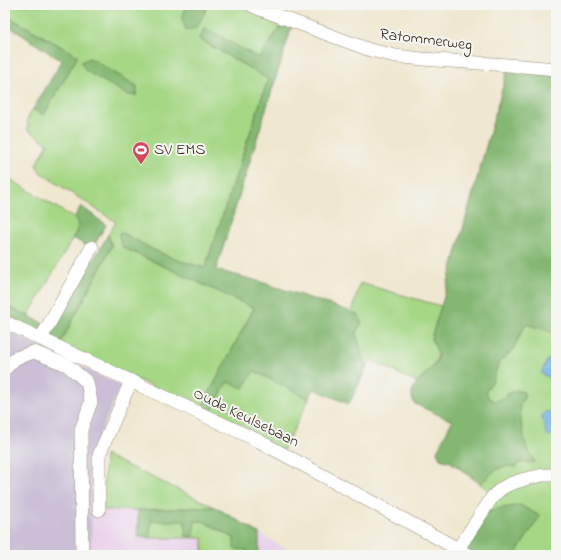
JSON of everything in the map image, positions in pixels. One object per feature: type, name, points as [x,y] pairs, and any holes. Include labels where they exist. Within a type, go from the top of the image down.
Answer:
[{"type":"street","name":"Ratommerweg","points":[[251,5],[370,50],[396,56],[556,69]]},
{"type":"street","points":[[41,338],[92,247]]},
{"type":"street","name":"Oude Keulsebaan","points":[[5,322],[259,441],[463,552]]},
{"type":"street","points":[[5,369],[16,358],[34,352],[67,364],[87,382],[91,402],[81,430],[82,555]]},
{"type":"street","points":[[99,510],[99,455],[131,381]]},
{"type":"street","points":[[463,552],[482,514],[493,496],[502,488],[525,479],[543,475],[556,475]]},
{"type":"shaded area","points":[[5,330],[121,385],[92,452],[91,555],[5,555]]},
{"type":"shaded area","points":[[91,510],[138,510],[138,537],[203,538],[203,555],[91,555]]},
{"type":"shaded area","points":[[259,533],[295,554],[297,555],[259,555]]},
{"type":"green space","points":[[5,5],[187,5],[182,19],[204,14],[208,5],[240,5],[283,23],[260,57],[257,57],[205,28],[199,38],[268,79],[205,268],[177,260],[154,250],[122,247],[254,308],[201,409],[60,344],[112,246],[108,235],[116,222],[41,173],[36,165],[48,144],[27,129],[27,120],[33,109],[44,114],[78,56],[5,15]]},
{"type":"green space","points":[[187,5],[208,5],[197,28],[186,30],[182,19]]},
{"type":"green space","points":[[5,15],[78,56],[44,115],[33,109],[62,61],[5,24]]},
{"type":"green space","points":[[283,23],[292,26],[216,270],[258,281],[358,315],[361,320],[361,324],[356,333],[366,369],[349,404],[314,389],[309,399],[254,371],[243,388],[227,382],[210,414],[201,409],[254,308],[122,247],[119,233],[123,233],[154,250],[177,260],[205,268],[268,79],[199,39],[205,28],[257,57],[260,57]]},
{"type":"green space","points":[[90,58],[137,86],[137,95],[128,95],[86,71],[81,62]]},
{"type":"green space","points":[[508,68],[556,73],[556,334],[526,324],[512,351],[499,362],[493,381],[486,391],[488,397],[493,401],[500,400],[515,390],[524,392],[524,398],[520,405],[521,422],[526,447],[535,462],[518,463],[517,467],[511,466],[497,469],[482,483],[451,462],[440,459],[437,451],[452,421],[415,404],[412,397],[416,384],[432,368],[438,357],[437,350],[431,339]]},
{"type":"green space","points":[[5,176],[74,218],[78,224],[78,229],[28,316],[5,305]]},
{"type":"green space","points":[[81,206],[106,225],[92,249],[73,238],[78,225],[74,218]]},
{"type":"green space","points":[[108,235],[112,246],[60,344],[48,338]]},
{"type":"green space","points":[[360,283],[441,306],[431,339],[437,351],[436,360],[431,368],[416,382],[371,360],[366,369],[356,333],[361,324],[352,312]]},
{"type":"green space","points":[[505,300],[556,317],[556,555],[476,555],[493,494],[451,462]]},
{"type":"green space","points":[[5,305],[47,325],[42,335],[5,317]]},
{"type":"green space","points":[[254,370],[309,399],[283,451],[210,414],[227,382]]},
{"type":"green space","points":[[105,455],[215,507],[103,510]]},
{"type":"green space","points":[[520,505],[540,516],[515,555],[476,555],[464,547],[487,513],[495,509]]},
{"type":"green space","points":[[215,507],[259,533],[259,555],[247,555],[247,550],[234,549],[234,538],[203,521],[195,521],[194,536],[186,536],[185,521],[151,521],[150,538],[138,537],[138,510]]},
{"type":"green space","points":[[150,521],[185,521],[186,536],[195,521],[203,521],[234,538],[247,550],[247,555],[203,555],[203,538],[150,538]]},
{"type":"water","points":[[548,359],[556,364],[556,381],[541,373]]},
{"type":"water","points":[[545,412],[556,415],[556,420],[552,423],[553,427],[556,429],[551,436],[546,434],[542,419]]},
{"type":"place","name":"SV EMS","points":[[141,165]]}]
